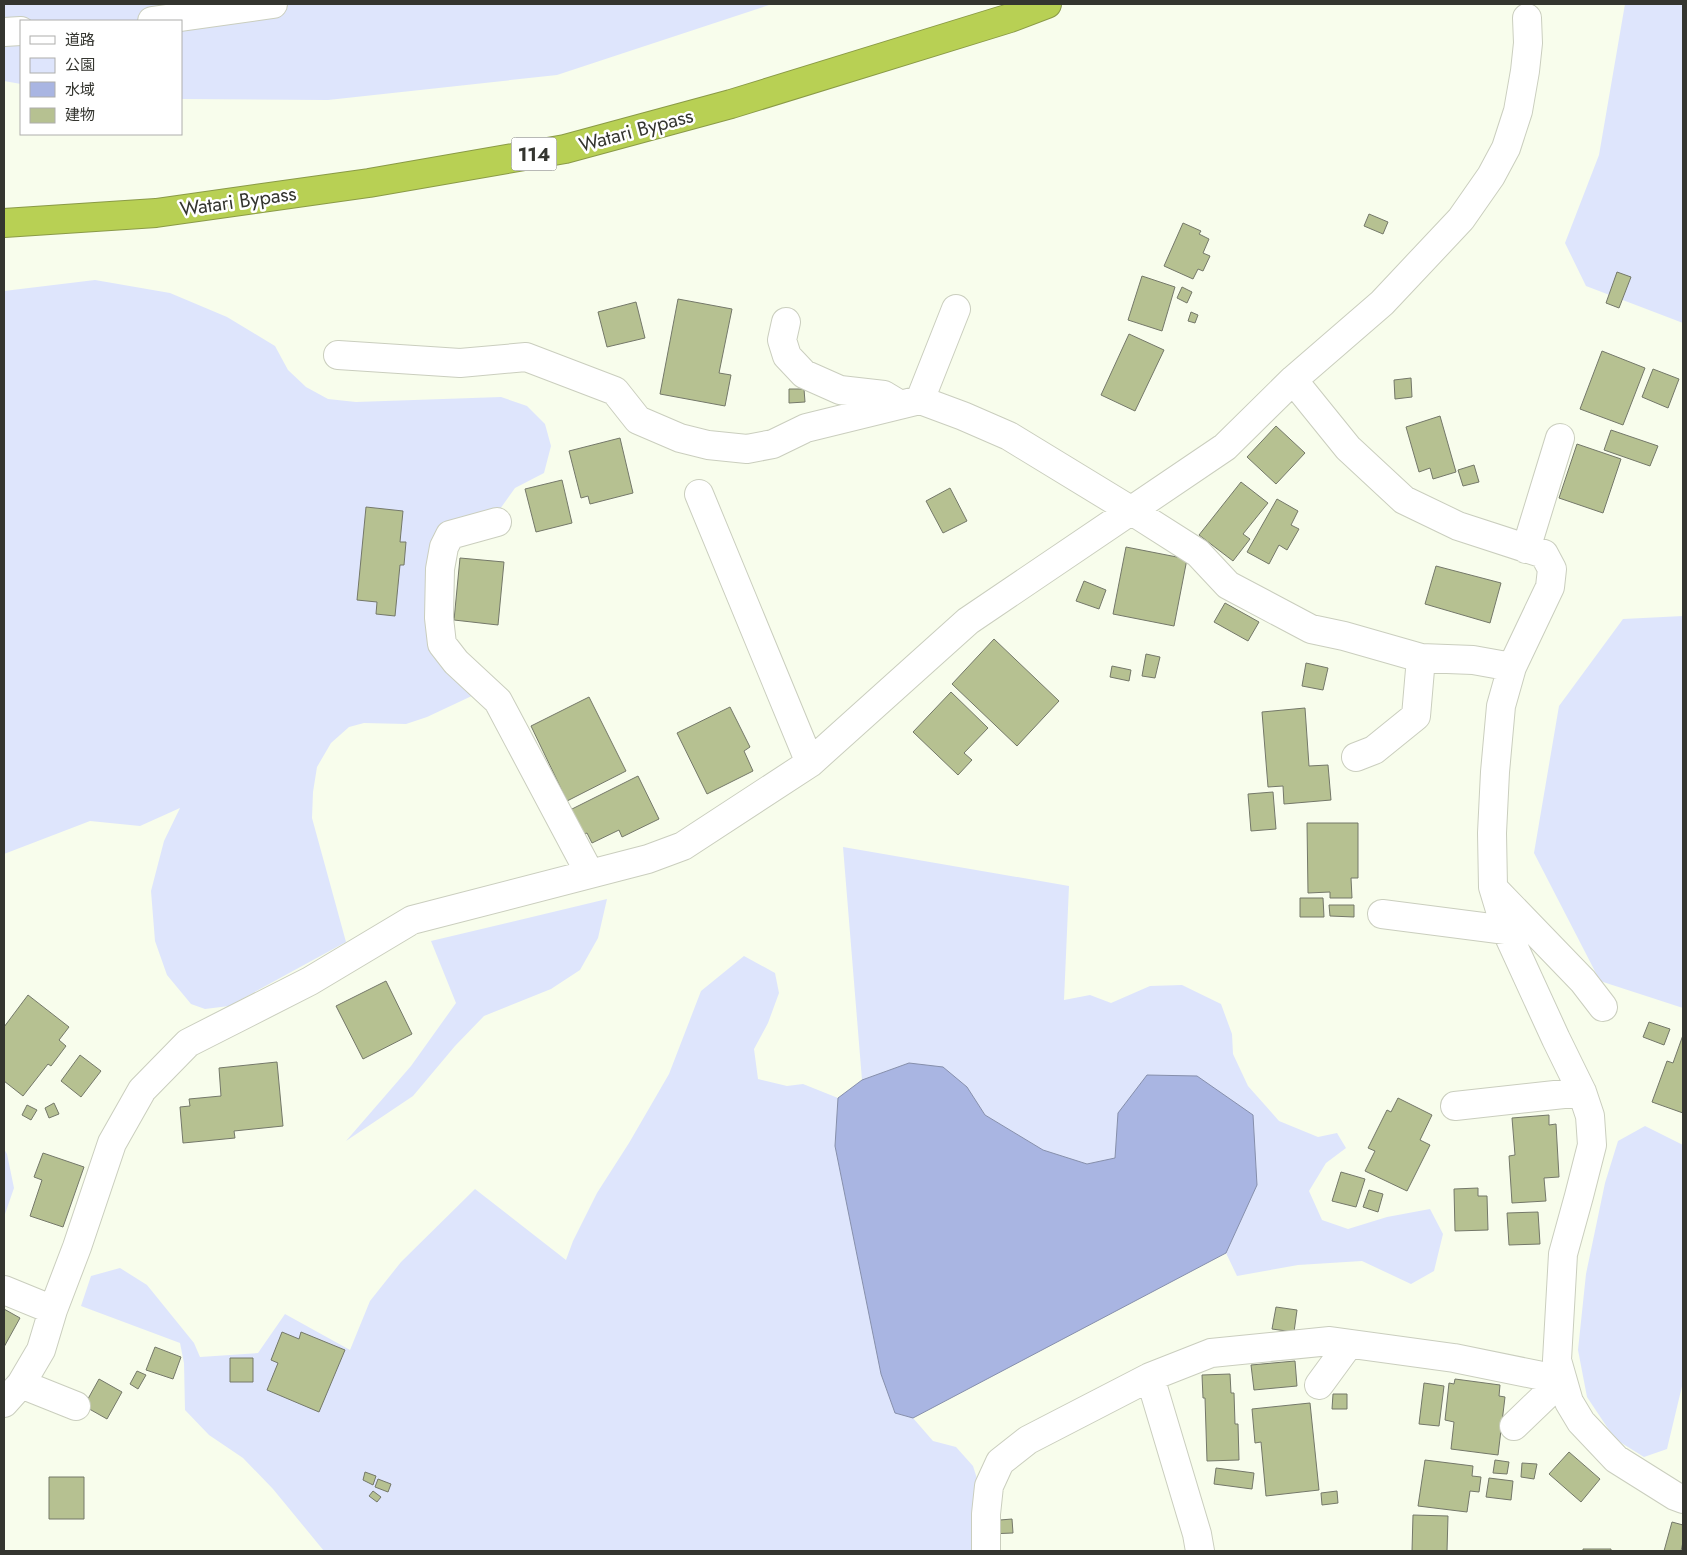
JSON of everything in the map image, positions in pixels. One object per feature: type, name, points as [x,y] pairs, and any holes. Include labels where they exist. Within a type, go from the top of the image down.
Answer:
[{"type":"highway","name":"Watari Bypass","points":[[4,223],[156,213],[369,182],[565,149],[731,104],[1010,18],[1047,4]]},
{"type":"street","points":[[159,20],[273,4]]},
{"type":"street","points":[[76,1406],[12,1394],[41,1350],[53,1310],[77,1247],[112,1143],[142,1090],[188,1043],[310,981],[412,920],[648,859],[683,846],[810,763],[968,621],[1225,447],[1292,380],[1382,303],[1461,219],[1491,176],[1506,148],[1518,111],[1525,71],[1528,43],[1527,18]]},
{"type":"street","points":[[4,32],[20,31]]},
{"type":"street","points":[[338,355],[460,363],[526,357],[615,391],[638,420],[680,438],[747,449],[773,444],[806,428],[910,402],[956,310]]},
{"type":"street","points":[[786,322],[782,340],[787,356],[804,374],[840,390],[884,395],[963,416],[1009,436],[1198,553],[1228,585],[1311,629],[1344,636],[1421,658],[1473,660],[1512,667]]},
{"type":"street","points":[[1292,380],[1348,448],[1404,500],[1458,526],[1544,554],[1552,569],[1550,587],[1512,667],[1501,706],[1492,833],[1493,887],[1506,930],[1582,1092],[1590,1116],[1592,1145],[1580,1196],[1563,1254],[1558,1360],[1569,1402],[1581,1422],[1616,1459],[1675,1496],[1683,1499]]},
{"type":"street","points":[[1526,549],[1560,438]]},
{"type":"street","points":[[699,494],[810,763]]},
{"type":"street","points":[[497,522],[450,535],[444,547],[440,570],[439,618],[442,644],[456,662],[498,701],[590,874]]},
{"type":"street","points":[[1356,757],[1374,750],[1416,716],[1421,658]]},
{"type":"street","points":[[1493,887],[1583,981],[1603,1007]]},
{"type":"street","points":[[1382,914],[1506,930]]},
{"type":"street","points":[[1455,1106],[1582,1092]]},
{"type":"street","points":[[4,1290],[53,1310]]},
{"type":"street","points":[[986,1551],[986,1514],[990,1486],[1000,1462],[1028,1440],[1150,1377],[1211,1353],[1330,1341],[1454,1358],[1562,1380]]},
{"type":"street","points":[[1319,1385],[1349,1344]]},
{"type":"street","points":[[1150,1377],[1197,1534],[1200,1551]]},
{"type":"street","points":[[1514,1426],[1562,1380]]},
{"type":"green space","points":[[4,4],[772,4],[557,75],[328,100],[182,99],[182,20],[20,20],[20,84],[4,81]]},
{"type":"green space","points":[[1625,4],[1683,4],[1683,323],[1586,286],[1565,243],[1599,155]]},
{"type":"green space","points":[[95,280],[170,293],[227,317],[275,346],[288,370],[306,387],[328,399],[356,402],[501,397],[527,406],[545,424],[551,446],[544,473],[515,488],[500,509],[431,559],[426,587],[425,615],[427,635],[476,694],[427,717],[406,724],[364,723],[349,727],[331,743],[317,767],[313,792],[312,818],[346,942],[229,1006],[205,1009],[191,1004],[167,975],[155,941],[151,891],[164,841],[180,808],[140,826],[90,821],[4,854],[4,291]]},
{"type":"green space","points":[[1683,616],[1683,1008],[1600,981],[1534,853],[1559,706],[1623,619]]},
{"type":"green space","points":[[843,847],[1069,886],[1064,1000],[1090,995],[1111,1003],[1150,986],[1182,985],[1221,1004],[1232,1034],[1233,1054],[1248,1086],[1279,1121],[1318,1137],[1337,1133],[1346,1148],[1326,1163],[1309,1191],[1322,1220],[1348,1229],[1387,1217],[1430,1209],[1443,1234],[1434,1271],[1411,1284],[1362,1261],[1298,1265],[1237,1276],[1226,1253],[1257,1185],[1118,1113],[1115,1158],[1087,1164],[1043,1150],[985,1115],[967,1087],[909,1063],[862,1080]]},
{"type":"green space","points":[[607,899],[598,938],[580,970],[551,989],[484,1016],[455,1046],[413,1096],[346,1141],[411,1066],[456,1003],[431,941]]},
{"type":"green space","points":[[744,956],[775,973],[779,993],[768,1023],[754,1049],[758,1079],[787,1086],[803,1084],[838,1098],[835,1146],[881,1374],[895,1413],[913,1418],[933,1441],[956,1447],[973,1466],[982,1494],[985,1551],[324,1551],[273,1489],[243,1458],[209,1435],[185,1410],[184,1363],[180,1343],[81,1306],[91,1276],[120,1268],[147,1285],[194,1343],[200,1357],[258,1353],[285,1314],[350,1350],[370,1301],[401,1262],[475,1189],[566,1260],[573,1241],[597,1193],[669,1074],[701,991]]},
{"type":"green space","points":[[1645,1126],[1683,1145],[1683,1382],[1667,1449],[1644,1457],[1615,1439],[1587,1397],[1578,1350],[1586,1274],[1605,1183],[1618,1141]]},
{"type":"green space","points":[[4,1149],[7,1154],[14,1188],[4,1217]]},
{"type":"water","points":[[909,1063],[943,1067],[967,1087],[985,1115],[1043,1150],[1087,1164],[1115,1158],[1118,1113],[1147,1075],[1197,1076],[1253,1115],[1257,1185],[1226,1253],[913,1418],[895,1413],[881,1374],[835,1146],[838,1098],[862,1080]]},
{"type":"building","points":[[1369,214],[1388,222],[1383,234],[1364,226]]},
{"type":"building","points":[[1183,223],[1201,231],[1199,234],[1209,239],[1203,253],[1210,256],[1203,271],[1198,269],[1193,279],[1164,266]]},
{"type":"building","points":[[1617,272],[1631,277],[1619,308],[1606,303]]},
{"type":"building","points":[[1142,276],[1175,287],[1162,331],[1128,320]]},
{"type":"building","points":[[1182,287],[1192,292],[1187,303],[1177,298]]},
{"type":"building","points":[[678,299],[732,309],[719,373],[731,375],[725,406],[660,394]]},
{"type":"building","points":[[636,302],[645,338],[607,347],[598,312]]},
{"type":"building","points":[[1191,312],[1198,315],[1195,323],[1188,321]]},
{"type":"building","points":[[1129,334],[1164,350],[1135,411],[1101,395]]},
{"type":"building","points":[[1602,351],[1645,368],[1623,425],[1580,409]]},
{"type":"building","points":[[1653,369],[1679,379],[1668,408],[1642,397]]},
{"type":"building","points":[[1411,378],[1412,397],[1395,399],[1394,380]]},
{"type":"building","points":[[789,389],[804,389],[805,402],[789,403]]},
{"type":"building","points":[[1440,416],[1456,472],[1433,479],[1430,468],[1419,472],[1406,427]]},
{"type":"building","points":[[1276,426],[1305,453],[1276,484],[1247,457]]},
{"type":"building","points":[[1611,430],[1658,446],[1650,466],[1604,450]]},
{"type":"building","points":[[620,438],[633,493],[590,504],[588,496],[581,498],[569,451]]},
{"type":"building","points":[[1577,444],[1621,459],[1603,513],[1559,498]]},
{"type":"building","points":[[1474,465],[1479,482],[1463,486],[1458,470]]},
{"type":"building","points":[[562,480],[572,523],[536,532],[525,489]]},
{"type":"building","points":[[1241,482],[1268,503],[1243,534],[1250,539],[1233,561],[1199,535]]},
{"type":"building","points":[[950,488],[967,521],[943,533],[926,501]]},
{"type":"building","points":[[1277,499],[1298,511],[1291,525],[1299,529],[1287,550],[1279,545],[1269,564],[1247,552]]},
{"type":"building","points":[[366,507],[403,511],[400,542],[406,542],[404,565],[400,565],[395,616],[376,614],[377,602],[357,600]]},
{"type":"building","points":[[1126,547],[1187,559],[1174,626],[1113,614]]},
{"type":"building","points":[[460,558],[504,562],[498,625],[454,620]]},
{"type":"building","points":[[1436,566],[1501,583],[1490,623],[1425,604]]},
{"type":"building","points":[[1084,581],[1106,590],[1099,609],[1076,601]]},
{"type":"building","points":[[1225,603],[1259,622],[1248,641],[1214,622]]},
{"type":"building","points":[[994,639],[1059,701],[1017,746],[952,684]]},
{"type":"building","points":[[1146,654],[1160,657],[1155,678],[1142,676]]},
{"type":"building","points":[[1306,663],[1328,668],[1323,690],[1302,686]]},
{"type":"building","points":[[1112,666],[1131,670],[1129,681],[1110,677]]},
{"type":"building","points":[[951,692],[988,728],[964,753],[972,760],[958,775],[913,732]]},
{"type":"building","points":[[589,697],[626,771],[567,801],[531,726]]},
{"type":"building","points":[[730,707],[750,747],[744,751],[753,771],[707,794],[677,733]]},
{"type":"building","points":[[1305,708],[1309,766],[1328,765],[1331,800],[1284,804],[1283,786],[1268,787],[1262,712]]},
{"type":"building","points":[[638,776],[659,819],[622,837],[619,830],[592,843],[587,833],[582,835],[570,810]]},
{"type":"building","points":[[1273,792],[1276,829],[1251,831],[1248,794]]},
{"type":"building","points":[[1307,823],[1358,823],[1358,878],[1351,878],[1352,898],[1330,898],[1330,892],[1308,893]]},
{"type":"building","points":[[1300,898],[1323,898],[1324,917],[1300,917]]},
{"type":"building","points":[[1329,905],[1354,905],[1354,917],[1330,916]]},
{"type":"building","points":[[386,981],[412,1034],[363,1059],[336,1006]]},
{"type":"building","points":[[28,995],[69,1027],[59,1040],[66,1046],[51,1066],[48,1064],[23,1096],[4,1081],[4,1027]]},
{"type":"building","points":[[1649,1022],[1670,1029],[1664,1045],[1643,1037]]},
{"type":"building","points":[[1683,1035],[1683,1113],[1652,1102],[1667,1061],[1673,1063]]},
{"type":"building","points":[[80,1055],[101,1071],[81,1097],[61,1081]]},
{"type":"building","points":[[277,1062],[283,1126],[234,1131],[235,1138],[183,1143],[180,1107],[190,1106],[189,1099],[221,1096],[219,1068]]},
{"type":"building","points":[[1398,1098],[1432,1115],[1420,1140],[1430,1145],[1407,1191],[1365,1171],[1375,1151],[1368,1148],[1387,1110],[1391,1112]]},
{"type":"building","points":[[54,1103],[59,1114],[49,1118],[45,1108]]},
{"type":"building","points":[[27,1105],[37,1110],[31,1120],[22,1115]]},
{"type":"building","points":[[1549,1115],[1549,1125],[1556,1124],[1559,1177],[1544,1178],[1546,1201],[1512,1203],[1509,1156],[1515,1155],[1512,1118]]},
{"type":"building","points":[[43,1153],[84,1167],[63,1227],[30,1216],[42,1180],[34,1177]]},
{"type":"building","points":[[1341,1172],[1365,1179],[1356,1207],[1332,1201]]},
{"type":"building","points":[[1478,1188],[1478,1196],[1487,1196],[1488,1230],[1455,1231],[1454,1189]]},
{"type":"building","points":[[1369,1190],[1383,1194],[1378,1212],[1363,1207]]},
{"type":"building","points":[[1538,1212],[1540,1244],[1509,1245],[1507,1213]]},
{"type":"building","points":[[1276,1307],[1297,1310],[1294,1332],[1272,1329]]},
{"type":"building","points":[[4,1309],[20,1318],[4,1347]]},
{"type":"building","points":[[282,1332],[299,1339],[301,1332],[345,1350],[319,1412],[267,1390],[278,1363],[271,1360]]},
{"type":"building","points":[[155,1347],[181,1357],[173,1379],[146,1370]]},
{"type":"building","points":[[230,1358],[253,1358],[253,1382],[230,1382]]},
{"type":"building","points":[[1295,1361],[1297,1386],[1254,1390],[1251,1365]]},
{"type":"building","points":[[137,1371],[146,1375],[138,1389],[130,1384]]},
{"type":"building","points":[[1230,1374],[1231,1393],[1234,1393],[1235,1424],[1238,1424],[1239,1460],[1207,1461],[1205,1398],[1203,1398],[1202,1375]]},
{"type":"building","points":[[99,1379],[122,1392],[107,1419],[84,1406]]},
{"type":"building","points":[[1455,1379],[1500,1385],[1499,1396],[1505,1397],[1498,1455],[1451,1449],[1454,1422],[1445,1420],[1449,1383],[1454,1384]]},
{"type":"building","points":[[1424,1383],[1444,1386],[1439,1426],[1419,1424]]},
{"type":"building","points":[[1333,1394],[1347,1394],[1347,1409],[1332,1409]]},
{"type":"building","points":[[1310,1403],[1319,1490],[1266,1496],[1261,1442],[1255,1443],[1252,1409]]},
{"type":"building","points":[[1569,1452],[1600,1479],[1581,1502],[1549,1474]]},
{"type":"building","points":[[1425,1460],[1473,1466],[1472,1476],[1481,1477],[1479,1492],[1470,1491],[1467,1512],[1418,1506]]},
{"type":"building","points":[[1495,1460],[1509,1462],[1507,1474],[1493,1473]]},
{"type":"building","points":[[1522,1463],[1537,1464],[1534,1479],[1521,1477]]},
{"type":"building","points":[[1216,1468],[1254,1473],[1252,1489],[1214,1484]]},
{"type":"building","points":[[365,1472],[376,1476],[373,1485],[363,1480]]},
{"type":"building","points":[[49,1477],[84,1477],[84,1519],[49,1519]]},
{"type":"building","points":[[1489,1478],[1513,1481],[1511,1500],[1486,1497]]},
{"type":"building","points":[[378,1479],[391,1484],[388,1492],[375,1487]]},
{"type":"building","points":[[373,1491],[381,1497],[377,1502],[369,1496]]},
{"type":"building","points":[[1337,1491],[1338,1503],[1322,1505],[1321,1493]]},
{"type":"building","points":[[1413,1515],[1448,1516],[1447,1551],[1412,1551]]},
{"type":"building","points":[[1012,1519],[1013,1533],[988,1534],[988,1521]]},
{"type":"building","points":[[1672,1522],[1683,1525],[1681,1551],[1664,1551]]},
{"type":"building","points":[[1583,1549],[1611,1549],[1611,1551],[1583,1551]]}]
